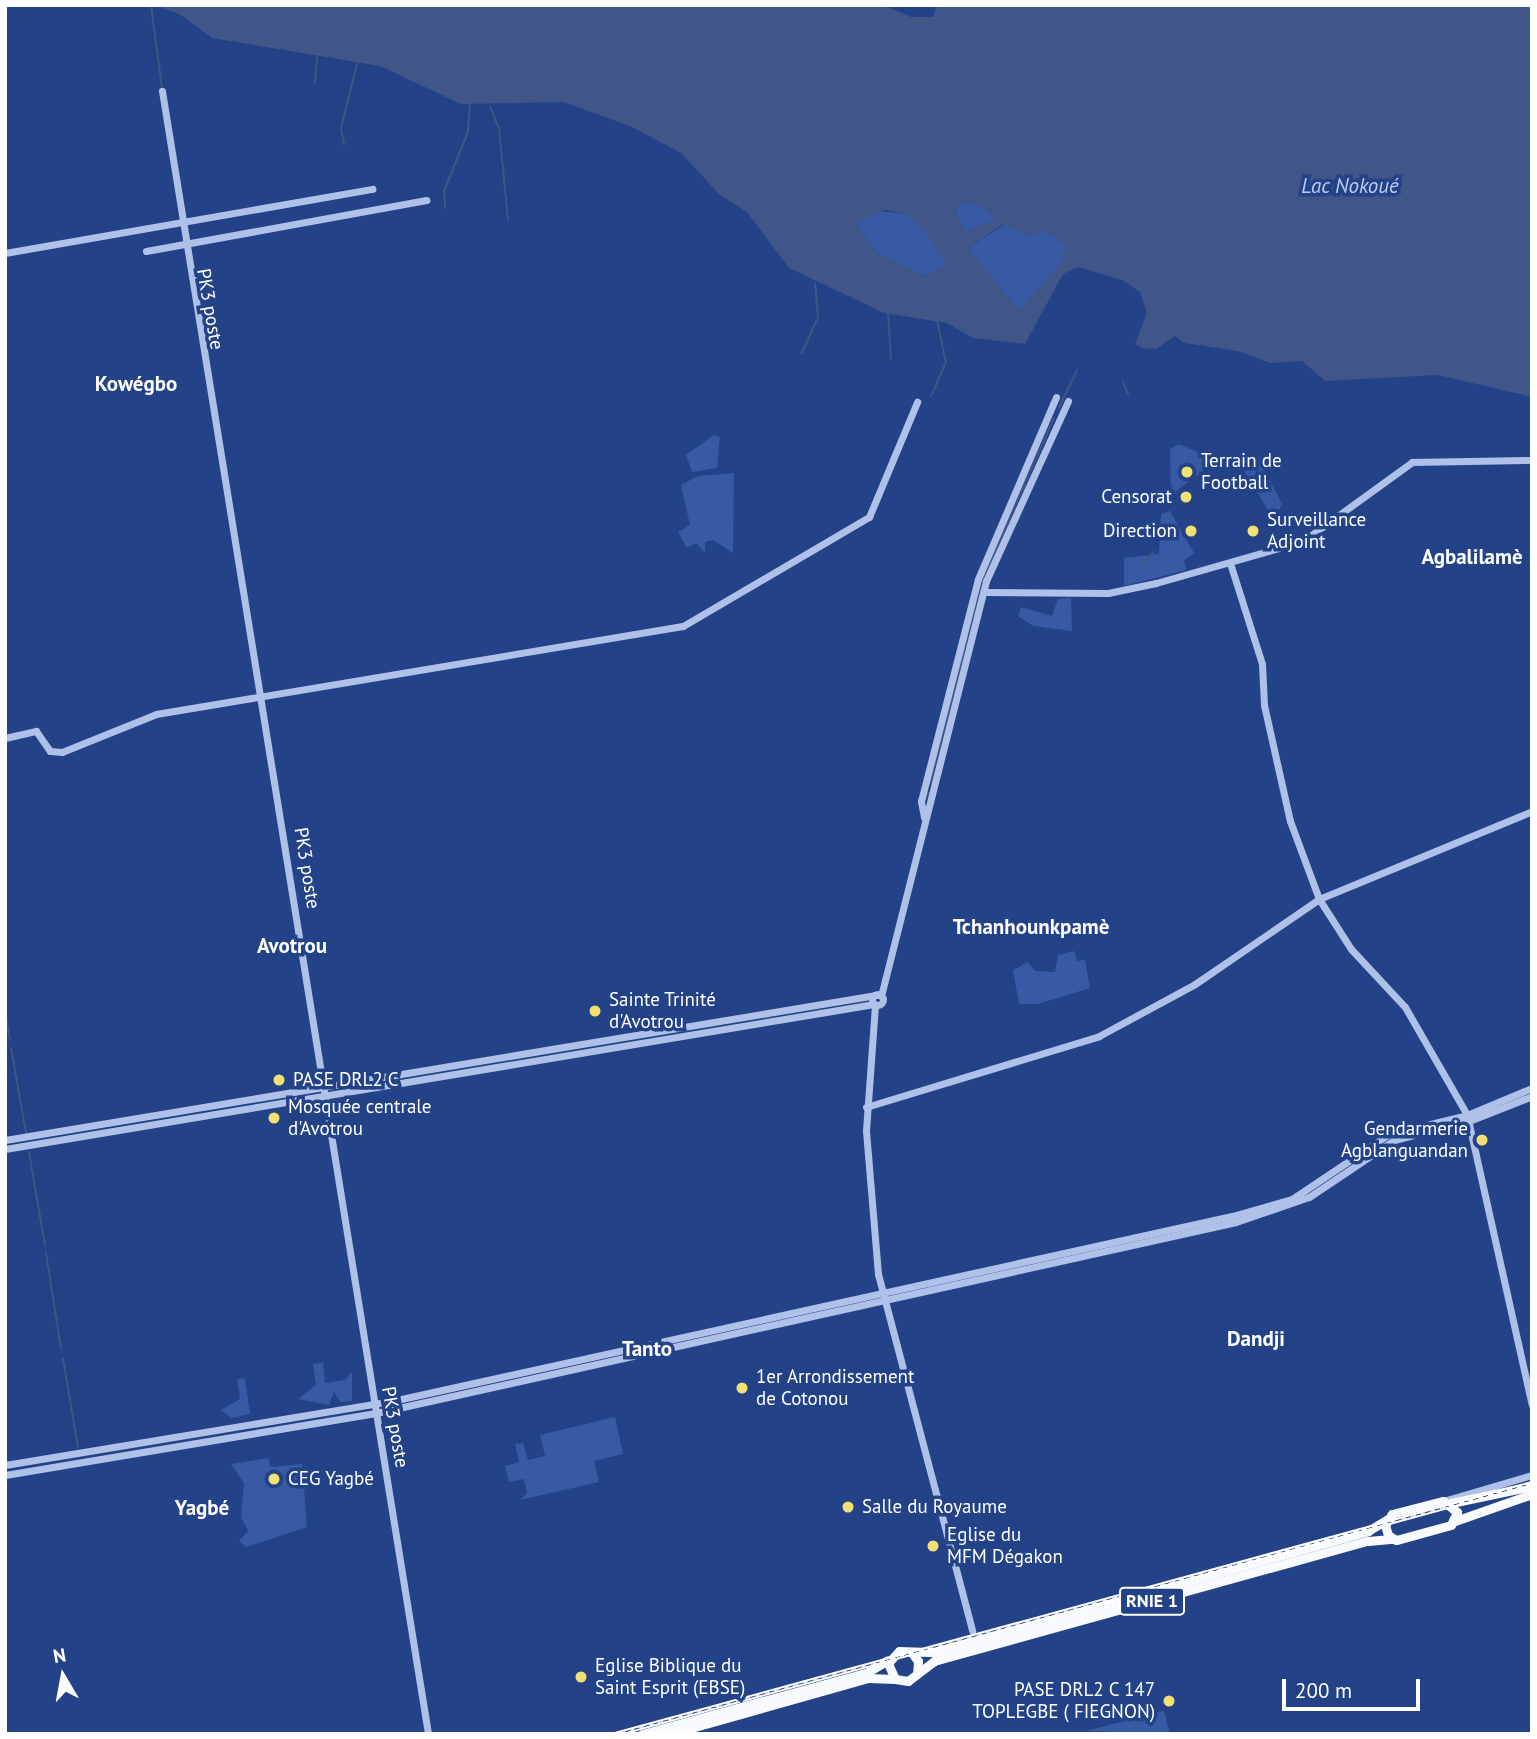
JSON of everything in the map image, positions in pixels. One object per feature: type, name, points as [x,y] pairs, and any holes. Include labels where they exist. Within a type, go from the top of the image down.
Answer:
[{"type":"highway","name":"RNIE 1","points":[[642,1734],[868,1672],[899,1651],[930,1654],[1368,1531],[1388,1519],[1447,1502],[1532,1486]]},
{"type":"highway","name":"RNIE 1","points":[[670,1734],[869,1678],[896,1680],[916,1675],[934,1661],[1368,1541],[1392,1539],[1455,1521],[1532,1494]]},
{"type":"highway","points":[[1447,1502],[1455,1521]]},
{"type":"highway","points":[[1388,1519],[1386,1529],[1392,1539]]},
{"type":"highway","points":[[912,1653],[919,1664],[916,1675]]},
{"type":"highway","points":[[890,1658],[889,1671],[896,1680]]},
{"type":"street","name":"PK3 poste","points":[[162,91],[183,244],[262,693],[428,1734]]},
{"type":"street","points":[[5,253],[372,190]]},
{"type":"street","points":[[146,251],[426,200]]},
{"type":"street","points":[[926,824],[921,801],[978,579],[1056,397]]},
{"type":"street","points":[[972,1631],[882,1294],[867,1176],[866,1107],[877,1003],[926,824],[984,592],[1068,401]]},
{"type":"street","points":[[5,738],[36,731],[50,751],[62,752],[156,714],[262,693],[683,626],[869,517],[917,402]]},
{"type":"street","points":[[1051,409],[1062,415]]},
{"type":"street","points":[[984,592],[1122,592],[1303,541],[1412,462],[1532,460]]},
{"type":"street","points":[[1230,563],[1262,664],[1264,705],[1290,821],[1319,899],[1351,949],[1405,1007],[1468,1118],[1532,1405]]},
{"type":"street","points":[[866,1107],[1099,1036],[1195,984],[1319,899],[1532,811]]},
{"type":"street","points":[[5,1140],[877,1003]]},
{"type":"street","points":[[5,1149],[325,1098],[877,1003]]},
{"type":"street","points":[[5,1465],[376,1408],[1292,1199],[1389,1134],[1468,1118],[1532,1088]]},
{"type":"street","points":[[5,1475],[376,1408],[884,1302],[1257,1216],[1309,1197],[1394,1140],[1532,1096]]},
{"type":"street","points":[[1447,1502],[1532,1475]]},
{"type":"shaded area","points":[[971,203],[986,209],[996,219],[965,232],[955,211],[960,204]]},
{"type":"shaded area","points":[[878,211],[907,214],[928,234],[946,264],[925,276],[877,253],[856,223]]},
{"type":"shaded area","points":[[1004,225],[1031,236],[1045,230],[1065,245],[1063,262],[1019,311],[968,248]]},
{"type":"shaded area","points":[[714,435],[720,438],[717,468],[692,472],[686,455]]},
{"type":"shaded area","name":"Terrain de Football","points":[[1179,444],[1217,461],[1171,495],[1170,449]]},
{"type":"shaded area","points":[[1257,455],[1282,504],[1279,510],[1269,512],[1240,464]]},
{"type":"shaded area","points":[[734,473],[733,553],[713,540],[705,542],[705,553],[696,543],[687,548],[678,532],[690,525],[681,485],[698,476]]},
{"type":"shaded area","points":[[1170,511],[1194,553],[1184,561],[1186,570],[1124,586],[1124,558],[1159,554],[1161,514]]},
{"type":"shaded area","points":[[1071,598],[1072,631],[1033,626],[1018,616],[1021,607],[1052,616],[1058,599]]},
{"type":"shaded area","points":[[1074,951],[1077,961],[1085,960],[1090,988],[1038,1004],[1019,1004],[1013,970],[1028,962],[1035,971],[1055,972],[1058,955]]},
{"type":"shaded area","points":[[323,1363],[325,1383],[345,1380],[352,1372],[352,1401],[340,1402],[334,1392],[329,1405],[298,1399],[316,1385],[313,1364]]},
{"type":"shaded area","points":[[245,1378],[250,1414],[232,1418],[221,1410],[240,1399],[237,1379]]},
{"type":"shaded area","points":[[615,1417],[623,1454],[594,1461],[599,1482],[520,1500],[527,1493],[524,1479],[509,1482],[505,1466],[519,1462],[515,1444],[523,1443],[528,1460],[545,1456],[540,1435]]},
{"type":"shaded area","points":[[268,1458],[271,1467],[302,1464],[307,1527],[246,1547],[239,1541],[248,1531],[241,1517],[244,1483],[231,1464]]},
{"type":"shaded area","points":[[1164,1711],[1170,1734],[1086,1731]]},
{"type":"water","name":"Lac Nokoué","points":[[156,5],[883,5],[911,17],[933,17],[937,5],[1532,5],[1532,397],[1438,375],[1325,381],[1302,361],[1270,363],[1238,351],[1184,343],[1175,336],[1156,349],[1142,348],[1135,344],[1147,313],[1140,292],[1122,280],[1078,267],[1063,274],[1025,344],[973,338],[947,323],[884,313],[789,268],[747,212],[720,195],[681,153],[632,127],[564,102],[461,104],[380,66],[212,38],[181,15]],"holes":[[[971,203],[986,209],[996,219],[965,232],[955,211],[960,204]],[[885,210],[907,214],[923,229],[946,264],[925,276],[877,253],[856,223]],[[1002,225],[1031,236],[1045,230],[1065,245],[1062,262],[1019,311],[968,248]]]},
{"type":"waterway","points":[[151,5],[162,88]]},
{"type":"waterway","points":[[315,82],[317,57]]},
{"type":"waterway","points":[[344,144],[341,128],[357,64]]},
{"type":"waterway","points":[[445,208],[444,191],[468,132],[470,105]]},
{"type":"waterway","points":[[490,106],[499,128],[508,220]]},
{"type":"waterway","points":[[802,353],[818,317],[815,284]]},
{"type":"waterway","points":[[888,313],[891,359]]},
{"type":"waterway","points":[[931,396],[946,363],[937,320]]},
{"type":"waterway","points":[[1059,408],[1077,370]]},
{"type":"waterway","points":[[1123,382],[1128,394]]},
{"type":"waterway","points":[[930,784],[983,579],[1054,418]]},
{"type":"waterway","points":[[1141,568],[1153,552]]},
{"type":"waterway","points":[[925,801],[928,793]]},
{"type":"waterway","points":[[5,1012],[10,1039]]},
{"type":"waterway","points":[[11,1048],[26,1133]]},
{"type":"waterway","points":[[29,1152],[45,1246]]},
{"type":"waterway","points":[[46,1253],[61,1349]]},
{"type":"waterway","points":[[63,1359],[78,1447]]},
{"type":"railway","points":[[615,1734],[1532,1483]]},
{"type":"place","name":"Terrain de Football","points":[[1187,472]]},
{"type":"place","name":"Censorat","points":[[1186,497]]},
{"type":"place","name":"Direction","points":[[1191,531]]},
{"type":"place","name":"Surveillance Adjoint","points":[[1253,531]]},
{"type":"place","name":"Sainte Trinité d'Avotrou","points":[[595,1011]]},
{"type":"place","name":"PASE DRL2 C","points":[[279,1080]]},
{"type":"place","name":"Mosquée centrale d'Avotrou","points":[[274,1118]]},
{"type":"place","name":"Gendarmerie Agblanguandan","points":[[1482,1140]]},
{"type":"place","name":"1er Arrondissement de Cotonou","points":[[742,1388]]},
{"type":"place","name":"CEG Yagbé","points":[[274,1479]]},
{"type":"place","name":"Salle du Royaume","points":[[848,1507]]},
{"type":"place","name":"Eglise du MFM Dégakon","points":[[933,1546]]},
{"type":"place","name":"Eglise Biblique du Saint Esprit (EBSE)","points":[[581,1677]]},
{"type":"place","name":"PASE DRL2 C 147 TOPLEGBE ( FIEGNON)","points":[[1169,1701]]},
{"type":"district","name":"Kowégbo","points":[[136,384]]},
{"type":"district","name":"Agbalilamè","points":[[1472,557]]},
{"type":"district","name":"Tchanhounkpamè","points":[[1031,927]]},
{"type":"district","name":"Avotrou","points":[[292,946]]},
{"type":"district","name":"Dandji","points":[[1256,1339]]},
{"type":"district","name":"Tanto","points":[[647,1349]]},
{"type":"district","name":"Yagbé","points":[[202,1508]]}]
